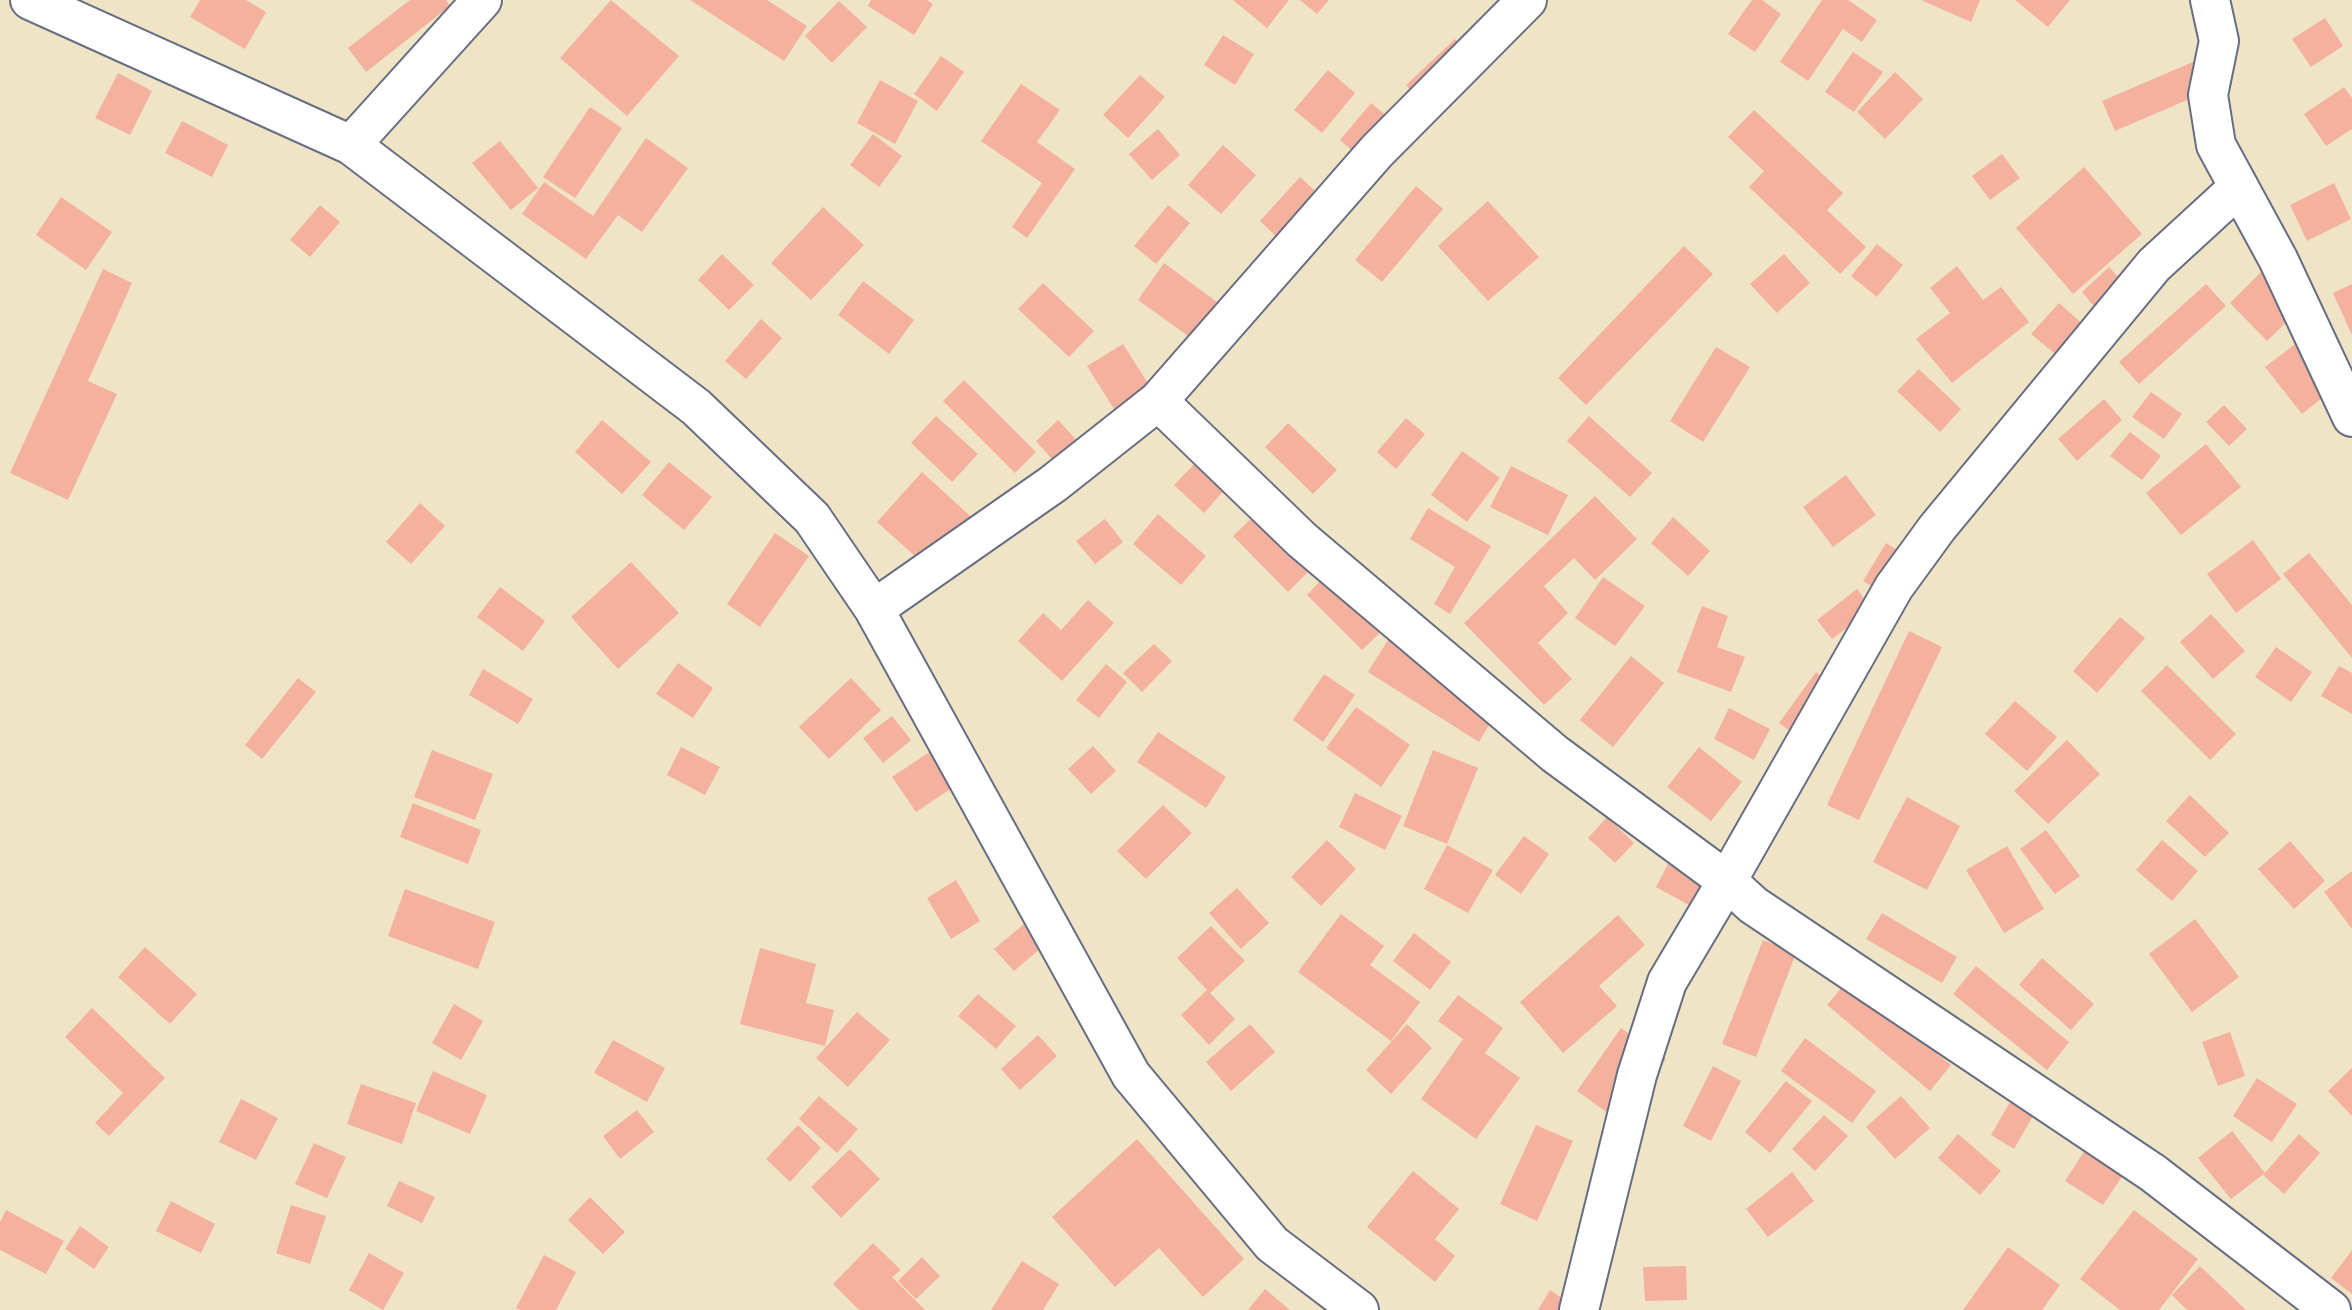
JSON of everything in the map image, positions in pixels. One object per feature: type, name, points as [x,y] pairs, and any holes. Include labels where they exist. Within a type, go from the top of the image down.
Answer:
[{"type":"street","points":[[30,0],[351,145],[696,407],[812,518],[874,609],[1131,1075],[1272,1244],[1359,1310]]},
{"type":"street","points":[[351,145],[482,0]]},
{"type":"street","points":[[874,609],[1053,484],[1158,401],[1377,151],[1527,0]]},
{"type":"street","points":[[2210,0],[2219,41],[2208,96],[2216,145],[2278,259],[2352,417]]},
{"type":"street","points":[[1579,1310],[1637,1075],[1667,982],[1902,577],[1937,528],[2154,265],[2239,187]]},
{"type":"street","points":[[1158,401],[1302,540],[1555,754],[1727,881],[1753,905],[2152,1173],[2331,1310]]},
{"type":"building","points":[[200,0],[246,0],[266,12],[245,49],[190,17]]},
{"type":"building","points":[[410,0],[446,0],[450,6],[366,72],[348,48]]},
{"type":"building","points":[[611,0],[679,56],[627,116],[560,58]]},
{"type":"building","points":[[690,0],[767,0],[807,26],[784,61]]},
{"type":"building","points":[[871,0],[927,0],[933,4],[914,35],[868,6]]},
{"type":"building","points":[[1233,0],[1289,0],[1267,28]]},
{"type":"building","points":[[1300,0],[1329,0],[1317,14]]},
{"type":"building","points":[[1752,0],[1762,0],[1781,14],[1755,52],[1728,34]]},
{"type":"building","points":[[1822,0],[1848,0],[1877,20],[1862,42],[1843,29],[1808,81],[1780,62]]},
{"type":"building","points":[[1921,0],[1980,0],[1971,22]]},
{"type":"building","points":[[2015,0],[2070,0],[2048,27]]},
{"type":"building","points":[[839,1],[867,27],[832,63],[805,36]]},
{"type":"building","points":[[2325,18],[2343,46],[2311,67],[2292,39]]},
{"type":"building","points":[[1223,35],[1254,54],[1235,85],[1204,65]]},
{"type":"building","points":[[1455,39],[1478,64],[1429,110],[1406,85]]},
{"type":"building","points":[[1853,52],[1883,72],[1854,112],[1825,92]]},
{"type":"building","points":[[2216,52],[2229,82],[2115,131],[2102,101]]},
{"type":"building","points":[[941,56],[964,72],[937,111],[914,94]]},
{"type":"building","points":[[1328,70],[1355,93],[1322,133],[1294,110]]},
{"type":"building","points":[[1895,72],[1923,99],[1885,139],[1857,112]]},
{"type":"building","points":[[118,73],[152,91],[130,135],[95,118]]},
{"type":"building","points":[[1140,75],[1165,97],[1128,138],[1103,115]]},
{"type":"building","points":[[880,80],[918,101],[895,144],[857,123]]},
{"type":"building","points":[[1021,84],[1060,110],[1037,142],[1075,169],[1027,238],[1012,227],[1042,183],[981,141]]},
{"type":"building","points":[[2344,87],[2352,98],[2352,129],[2326,146],[2304,114]]},
{"type":"building","points":[[1371,103],[1403,129],[1371,167],[1340,140]]},
{"type":"building","points":[[590,107],[622,128],[575,198],[543,177]]},
{"type":"building","points":[[1754,110],[1843,193],[1827,210],[1866,247],[1840,274],[1749,187],[1764,171],[1728,137]]},
{"type":"building","points":[[182,121],[228,145],[212,177],[165,153]]},
{"type":"building","points":[[1158,129],[1180,155],[1152,180],[1129,154]]},
{"type":"building","points":[[873,134],[902,156],[879,187],[850,165]]},
{"type":"building","points":[[646,138],[688,168],[642,232],[618,215],[586,259],[522,214],[544,182],[593,216]]},
{"type":"building","points":[[500,141],[538,188],[511,210],[472,163]]},
{"type":"building","points":[[1223,145],[1256,175],[1221,214],[1188,185]]},
{"type":"building","points":[[2002,154],[2020,178],[1990,200],[1972,176]]},
{"type":"building","points":[[2084,167],[2142,234],[2073,294],[2016,228]]},
{"type":"building","points":[[1300,177],[1327,202],[1286,246],[1260,221]]},
{"type":"building","points":[[2334,183],[2351,219],[2307,241],[2290,205]]},
{"type":"building","points":[[1416,186],[1443,209],[1382,282],[1355,260]]},
{"type":"building","points":[[61,197],[112,232],[86,270],[36,235]]},
{"type":"building","points":[[1488,201],[1539,257],[1488,301],[1438,246]]},
{"type":"building","points":[[320,205],[340,222],[310,257],[290,240]]},
{"type":"building","points":[[1168,205],[1190,223],[1156,264],[1134,246]]},
{"type":"building","points":[[823,207],[864,245],[811,300],[771,263]]},
{"type":"building","points":[[1877,244],[1903,265],[1877,297],[1851,276]]},
{"type":"building","points":[[1684,246],[1713,274],[1586,405],[1558,378]]},
{"type":"building","points":[[722,254],[754,285],[729,310],[698,280]]},
{"type":"building","points":[[1784,254],[1810,283],[1777,313],[1750,284]]},
{"type":"building","points":[[1164,263],[1228,310],[1202,346],[1138,300]]},
{"type":"building","points":[[1957,266],[1983,300],[2001,287],[2029,322],[1952,383],[1916,339],[1950,313],[1930,288]]},
{"type":"building","points":[[2109,267],[2126,286],[2098,311],[2082,292]]},
{"type":"building","points":[[103,269],[132,283],[88,381],[117,394],[68,500],[10,473]]},
{"type":"building","points":[[2263,270],[2300,309],[2267,341],[2230,303]]},
{"type":"building","points":[[863,281],[914,320],[889,354],[838,315]]},
{"type":"building","points":[[1043,283],[1094,331],[1069,357],[1018,309]]},
{"type":"building","points":[[2206,284],[2226,306],[2139,384],[2119,362]]},
{"type":"building","points":[[2352,284],[2352,335],[2333,293]]},
{"type":"building","points":[[2059,303],[2087,328],[2060,358],[2031,334]]},
{"type":"building","points":[[761,319],[782,338],[746,379],[725,361]]},
{"type":"building","points":[[2299,341],[2336,387],[2302,414],[2265,367]]},
{"type":"building","points":[[1123,344],[1165,410],[1129,433],[1087,366]]},
{"type":"building","points":[[1716,347],[1750,367],[1703,442],[1670,421]]},
{"type":"building","points":[[1919,369],[1961,409],[1940,432],[1897,391]]},
{"type":"building","points":[[964,380],[1036,452],[1015,473],[943,401]]},
{"type":"building","points":[[2151,392],[2182,414],[2164,439],[2132,417]]},
{"type":"building","points":[[2104,399],[2122,420],[2077,461],[2058,439]]},
{"type":"building","points":[[2224,405],[2247,429],[2229,446],[2206,422]]},
{"type":"building","points":[[936,416],[978,454],[952,482],[911,443]]},
{"type":"building","points":[[1589,416],[1652,473],[1630,497],[1567,441]]},
{"type":"building","points":[[1406,418],[1425,434],[1396,469],[1377,452]]},
{"type":"building","points":[[602,420],[651,462],[622,494],[575,452]]},
{"type":"building","points":[[1058,420],[1096,461],[1073,483],[1036,441]]},
{"type":"building","points":[[1288,423],[1337,470],[1313,494],[1265,447]]},
{"type":"building","points":[[2130,432],[2161,456],[2142,480],[2110,456]]},
{"type":"building","points":[[2206,444],[2241,487],[2181,535],[2146,493]]},
{"type":"building","points":[[1462,451],[1500,478],[1467,522],[1431,495]]},
{"type":"building","points":[[1199,459],[1228,486],[1204,513],[1174,485]]},
{"type":"building","points":[[669,462],[712,497],[684,530],[642,495]]},
{"type":"building","points":[[1511,466],[1568,495],[1548,535],[1490,507]]},
{"type":"building","points":[[922,472],[980,525],[935,574],[877,522]]},
{"type":"building","points":[[1846,475],[1876,515],[1833,547],[1803,507]]},
{"type":"building","points":[[1595,496],[1637,539],[1595,580],[1574,558],[1544,586],[1568,613],[1538,643],[1572,679],[1544,705],[1464,623]]},
{"type":"building","points":[[420,503],[445,526],[411,564],[386,542]]},
{"type":"building","points":[[1428,508],[1491,546],[1450,614],[1434,604],[1455,567],[1410,539]]},
{"type":"building","points":[[1258,512],[1312,568],[1288,592],[1233,536]]},
{"type":"building","points":[[1158,514],[1206,556],[1181,585],[1133,544]]},
{"type":"building","points":[[1673,517],[1710,551],[1688,576],[1651,543]]},
{"type":"building","points":[[1105,519],[1123,542],[1095,564],[1076,541]]},
{"type":"building","points":[[775,533],[809,556],[760,627],[727,604]]},
{"type":"building","points":[[2253,540],[2281,579],[2236,613],[2207,574]]},
{"type":"building","points":[[1886,543],[1917,562],[1894,601],[1863,581]]},
{"type":"building","points":[[2309,553],[2352,605],[2352,658],[2283,574]]},
{"type":"building","points":[[631,562],[679,613],[618,669],[571,617]]},
{"type":"building","points":[[1327,574],[1383,630],[1362,650],[1307,595]]},
{"type":"building","points":[[1603,577],[1645,606],[1615,646],[1575,618]]},
{"type":"building","points":[[500,587],[545,621],[523,651],[477,617]]},
{"type":"building","points":[[1857,589],[1872,609],[1832,639],[1817,620]]},
{"type":"building","points":[[1088,600],[1114,623],[1062,681],[1018,641],[1043,613],[1061,630]]},
{"type":"building","points":[[1702,606],[1728,616],[1717,647],[1745,657],[1731,692],[1677,672]]},
{"type":"building","points":[[2211,614],[2245,651],[2213,679],[2180,642]]},
{"type":"building","points":[[2120,617],[2145,638],[2097,693],[2073,671]]},
{"type":"building","points":[[1909,631],[1942,647],[1859,820],[1827,805]]},
{"type":"building","points":[[1388,640],[1498,710],[1479,742],[1368,672]]},
{"type":"building","points":[[1154,644],[1172,661],[1142,692],[1123,673]]},
{"type":"building","points":[[2276,647],[2312,672],[2291,702],[2255,677]]},
{"type":"building","points":[[1631,656],[1664,683],[1613,747],[1580,720]]},
{"type":"building","points":[[678,663],[713,688],[693,718],[656,694]]},
{"type":"building","points":[[1106,664],[1127,682],[1099,718],[1076,700]]},
{"type":"building","points":[[2167,665],[2236,734],[2210,760],[2141,691]]},
{"type":"building","points":[[2339,666],[2352,673],[2352,714],[2321,696]]},
{"type":"building","points":[[483,669],[533,699],[518,724],[469,695]]},
{"type":"building","points":[[1816,672],[1844,693],[1807,744],[1779,723]]},
{"type":"building","points":[[1324,674],[1355,695],[1323,742],[1293,720]]},
{"type":"building","points":[[298,678],[316,692],[262,759],[245,745]]},
{"type":"building","points":[[851,678],[881,710],[829,759],[799,727]]},
{"type":"building","points":[[2015,701],[2057,737],[2027,771],[1985,734]]},
{"type":"building","points":[[1356,707],[1410,745],[1381,787],[1326,748]]},
{"type":"building","points":[[1729,708],[1770,729],[1754,760],[1714,739]]},
{"type":"building","points":[[892,716],[911,740],[883,763],[863,738]]},
{"type":"building","points":[[1158,732],[1226,777],[1206,808],[1137,762]]},
{"type":"building","points":[[2067,740],[2100,774],[2048,824],[2014,791]]},
{"type":"building","points":[[943,743],[967,778],[916,812],[892,777]]},
{"type":"building","points":[[1093,746],[1116,771],[1091,794],[1068,769]]},
{"type":"building","points":[[681,747],[720,767],[705,795],[667,775]]},
{"type":"building","points":[[1699,747],[1742,782],[1711,821],[1667,787]]},
{"type":"building","points":[[432,750],[493,774],[475,820],[414,797]]},
{"type":"building","points":[[1433,750],[1478,768],[1447,844],[1403,826]]},
{"type":"building","points":[[1355,793],[1402,816],[1385,850],[1339,827]]},
{"type":"building","points":[[2190,795],[2229,833],[2205,857],[2166,821]]},
{"type":"building","points":[[1907,797],[1960,826],[1927,890],[1873,862]]},
{"type":"building","points":[[413,803],[481,830],[468,864],[400,837]]},
{"type":"building","points":[[1163,805],[1192,833],[1146,879],[1117,851]]},
{"type":"building","points":[[1607,817],[1634,843],[1615,863],[1588,838]]},
{"type":"building","points":[[2046,830],[2080,876],[2055,894],[2020,849]]},
{"type":"building","points":[[1524,836],[1549,854],[1521,894],[1495,875]]},
{"type":"building","points":[[1327,840],[1356,869],[1321,906],[1291,877]]},
{"type":"building","points":[[2162,840],[2198,871],[2172,901],[2136,870]]},
{"type":"building","points":[[2290,841],[2325,881],[2294,909],[2258,869]]},
{"type":"building","points":[[1447,845],[1493,870],[1468,913],[1424,889]]},
{"type":"building","points":[[2007,846],[2044,909],[2004,933],[1966,870]]},
{"type":"building","points":[[1668,864],[1712,887],[1700,911],[1656,887]]},
{"type":"building","points":[[2352,871],[2352,929],[2324,892]]},
{"type":"building","points":[[956,880],[980,921],[951,939],[927,898]]},
{"type":"building","points":[[1237,888],[1269,923],[1241,949],[1209,913]]},
{"type":"building","points":[[405,889],[495,922],[478,969],[388,936]]},
{"type":"building","points":[[1882,913],[1957,957],[1942,983],[1866,939]]},
{"type":"building","points":[[1341,914],[1384,946],[1370,965],[1420,1002],[1391,1041],[1298,972]]},
{"type":"building","points":[[1618,915],[1645,945],[1599,986],[1617,1006],[1563,1053],[1520,1002]]},
{"type":"building","points":[[2195,919],[2239,977],[2192,1012],[2149,954]]},
{"type":"building","points":[[1029,920],[1048,942],[1014,971],[994,949]]},
{"type":"building","points":[[1211,926],[1245,961],[1210,993],[1235,1019],[1209,1045],[1181,1015],[1207,990],[1177,958]]},
{"type":"building","points":[[1414,933],[1451,962],[1430,990],[1393,961]]},
{"type":"building","points":[[1763,940],[1796,953],[1756,1057],[1722,1044]]},
{"type":"building","points":[[145,947],[197,994],[170,1024],[118,977]]},
{"type":"building","points":[[760,948],[816,964],[806,1003],[834,1010],[825,1046],[740,1024]]},
{"type":"building","points":[[2042,958],[2094,1004],[2071,1030],[2019,985]]},
{"type":"building","points":[[1976,966],[2069,1042],[2047,1070],[1953,994]]},
{"type":"building","points":[[1848,980],[1951,1065],[1930,1091],[1827,1005]]},
{"type":"building","points":[[978,994],[1016,1026],[996,1049],[958,1016]]},
{"type":"building","points":[[1458,995],[1503,1028],[1485,1053],[1520,1078],[1476,1139],[1421,1099],[1463,1039],[1438,1021]]},
{"type":"building","points":[[454,1004],[483,1021],[461,1060],[432,1043]]},
{"type":"building","points":[[92,1008],[165,1078],[109,1136],[95,1123],[123,1093],[65,1037]]},
{"type":"building","points":[[857,1012],[890,1040],[848,1087],[816,1058]]},
{"type":"building","points":[[1250,1024],[1275,1052],[1231,1091],[1206,1062]]},
{"type":"building","points":[[1407,1024],[1432,1048],[1391,1094],[1366,1070]]},
{"type":"building","points":[[1621,1028],[1666,1059],[1622,1123],[1577,1091]]},
{"type":"building","points":[[2230,1032],[2245,1076],[2218,1086],[2202,1042]]},
{"type":"building","points":[[1038,1035],[1057,1056],[1020,1090],[1001,1069]]},
{"type":"building","points":[[1805,1038],[1876,1091],[1852,1123],[1781,1071]]},
{"type":"building","points":[[613,1040],[665,1068],[647,1102],[594,1073]]},
{"type":"building","points":[[1713,1066],[1741,1081],[1711,1141],[1683,1126]]},
{"type":"building","points":[[2352,1068],[2352,1116],[2328,1091]]},
{"type":"building","points":[[433,1071],[487,1095],[470,1134],[416,1111]]},
{"type":"building","points":[[2257,1078],[2297,1104],[2272,1142],[2233,1116]]},
{"type":"building","points":[[1786,1081],[1812,1101],[1770,1153],[1745,1132]]},
{"type":"building","points":[[361,1084],[416,1103],[402,1144],[347,1124]]},
{"type":"building","points":[[819,1096],[858,1129],[837,1153],[799,1119]]},
{"type":"building","points":[[1901,1096],[1930,1128],[1895,1159],[1866,1127]]},
{"type":"building","points":[[241,1099],[278,1118],[256,1160],[219,1142]]},
{"type":"building","points":[[2010,1102],[2033,1116],[2014,1149],[1991,1135]]},
{"type":"building","points":[[637,1110],[654,1132],[620,1159],[603,1136]]},
{"type":"building","points":[[1824,1115],[1848,1136],[1815,1171],[1792,1149]]},
{"type":"building","points":[[798,1125],[821,1148],[790,1182],[766,1159]]},
{"type":"building","points":[[1536,1125],[1573,1141],[1537,1221],[1500,1204]]},
{"type":"building","points":[[2232,1131],[2265,1173],[2231,1199],[2198,1158]]},
{"type":"building","points":[[1958,1134],[2001,1171],[1980,1195],[1938,1158]]},
{"type":"building","points":[[2299,1134],[2320,1153],[2284,1194],[2263,1175]]},
{"type":"building","points":[[1137,1139],[1244,1259],[1203,1297],[1159,1248],[1115,1287],[1052,1217]]},
{"type":"building","points":[[314,1143],[346,1157],[327,1198],[295,1184]]},
{"type":"building","points":[[850,1149],[880,1179],[841,1218],[811,1187]]},
{"type":"building","points":[[2085,1150],[2123,1175],[2103,1205],[2065,1181]]},
{"type":"building","points":[[1413,1171],[1459,1209],[1435,1239],[1455,1256],[1435,1282],[1367,1227]]},
{"type":"building","points":[[1792,1172],[1814,1201],[1768,1237],[1746,1209]]},
{"type":"building","points":[[399,1181],[435,1197],[422,1223],[387,1206]]},
{"type":"building","points":[[590,1197],[625,1232],[603,1254],[568,1220]]},
{"type":"building","points":[[171,1201],[215,1224],[201,1253],[156,1231]]},
{"type":"building","points":[[291,1205],[326,1216],[310,1264],[276,1253]]},
{"type":"building","points":[[6,1210],[64,1241],[46,1274],[0,1250],[0,1222]]},
{"type":"building","points":[[2134,1210],[2198,1259],[2159,1310],[2120,1310],[2080,1279]]},
{"type":"building","points":[[80,1226],[109,1247],[94,1269],[65,1249]]},
{"type":"building","points":[[873,1243],[901,1270],[892,1277],[925,1310],[859,1310],[833,1284]]},
{"type":"building","points":[[2008,1247],[2060,1285],[2042,1310],[1963,1310]]},
{"type":"building","points":[[2352,1250],[2352,1294],[2331,1278]]},
{"type":"building","points":[[369,1253],[404,1273],[383,1310],[349,1290]]},
{"type":"building","points":[[544,1255],[576,1272],[556,1310],[520,1310],[516,1308]]},
{"type":"building","points":[[922,1257],[940,1276],[916,1299],[898,1281]]},
{"type":"building","points":[[1022,1261],[1059,1284],[1043,1310],[991,1310]]},
{"type":"building","points":[[1686,1266],[1687,1300],[1645,1301],[1643,1267]]},
{"type":"building","points":[[2200,1266],[2246,1310],[2187,1310],[2172,1295]]},
{"type":"building","points":[[1265,1289],[1290,1310],[1248,1310]]},
{"type":"building","points":[[1550,1290],[1580,1310],[1538,1310]]}]
